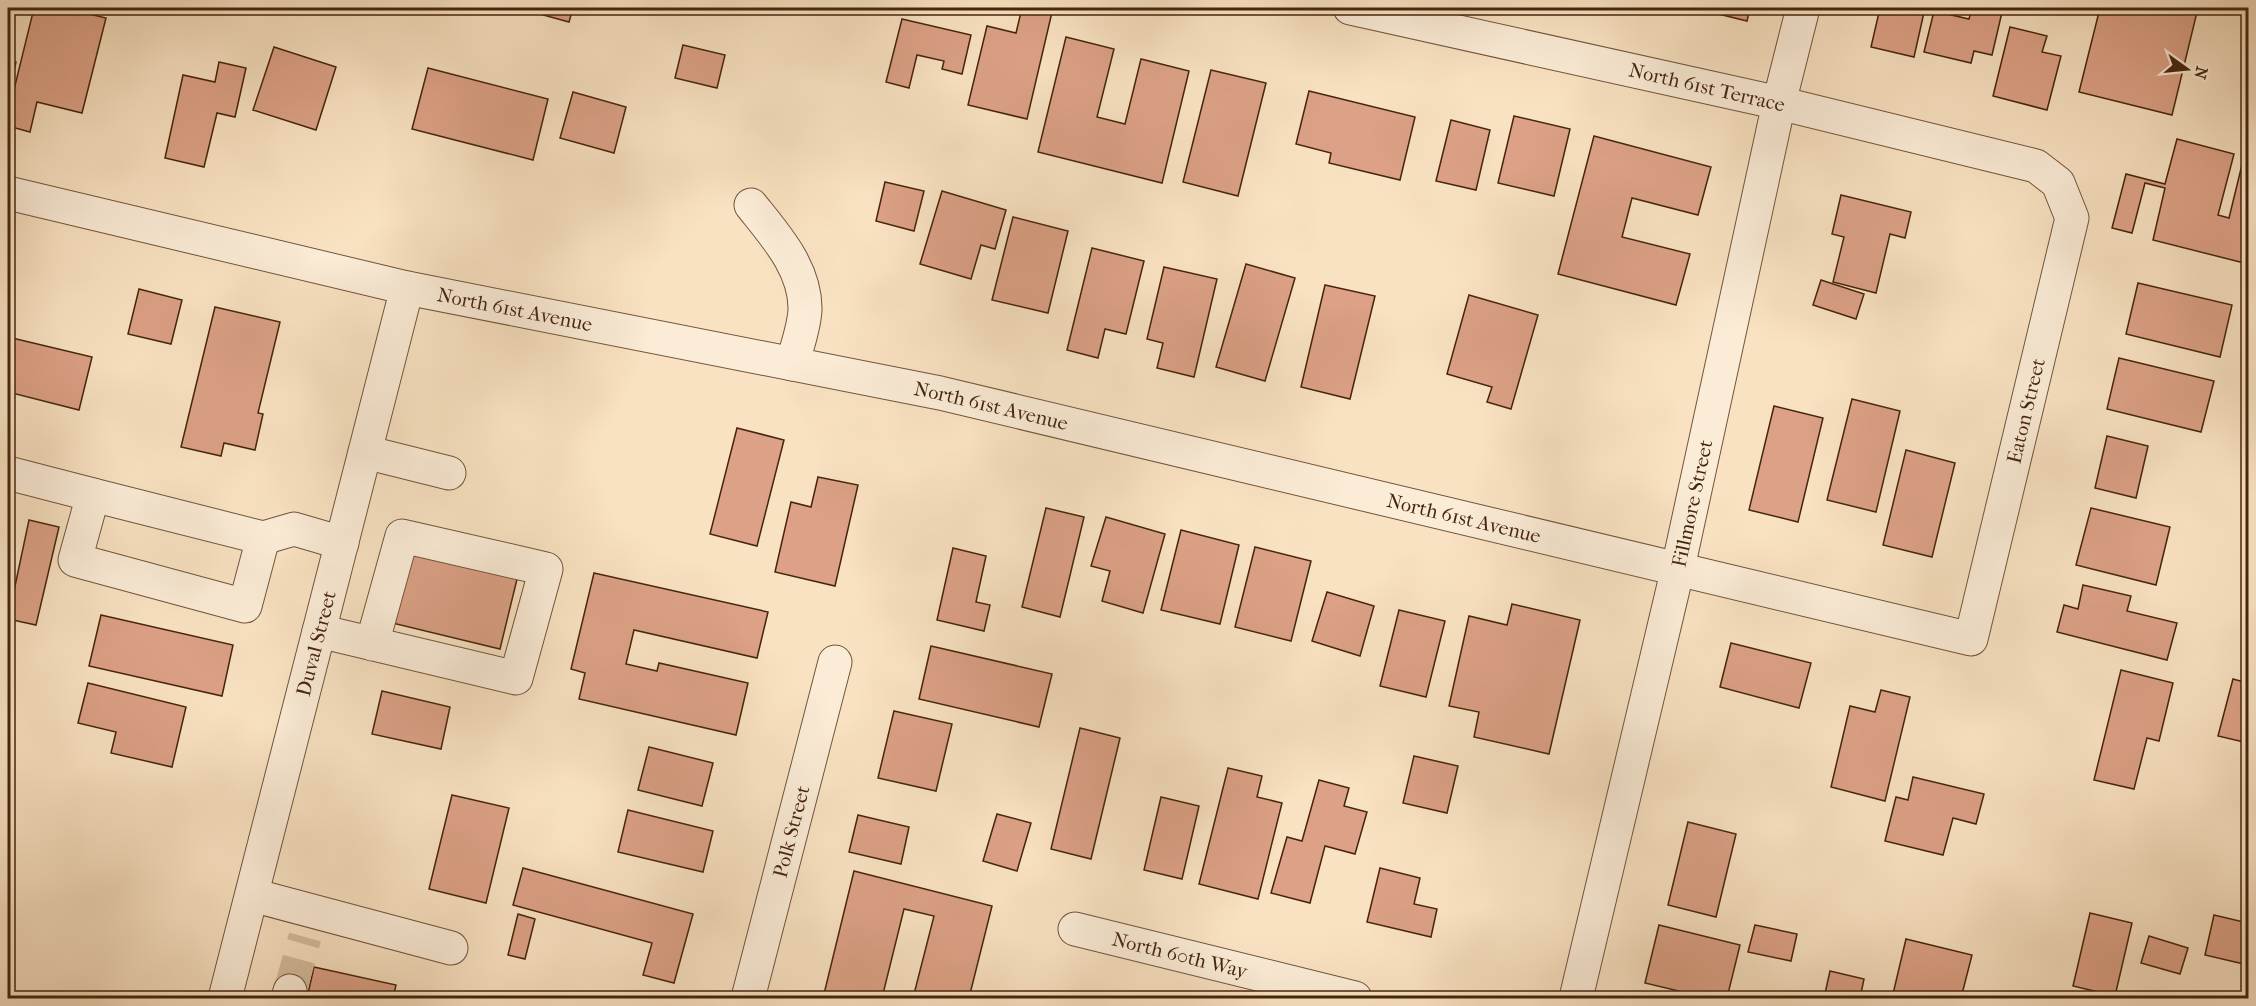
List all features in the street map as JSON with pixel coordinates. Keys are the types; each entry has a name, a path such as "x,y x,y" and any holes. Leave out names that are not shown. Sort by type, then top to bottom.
{"street":[{"name":"North 61st Terrace","path":"1350,8 1779,103 2036,166 2058,183"},
{"name":"Fillmore Street","path":"1576,999 1678,568 1779,103 1803,8"},
{"name":"Eaton Street","path":"1971,639 2072,218 2058,183"},
{"name":"North 61st Avenue","path":"8,193 407,288 940,393 1971,639"},
{"path":"751,205 782,243 803,284 805,310 792,364"},
{"name":"Duval Street","path":"225,999 407,288"},
{"path":"365,452 449,473"},
{"path":"8,473 262,538 294,529 342,543"},
{"path":"93,495 75,561 245,606 262,538"},
{"path":"319,631 372,644 516,678 546,568 402,536 372,644"},
{"name":"Polk Street","path":"748,999 834,662"},
{"path":"252,895 308,924 451,948"},
{"name":"North 60th Way","path":"1075,929 1355,999"}],"building":[{"path":"34,8 86,8 85,13 106,18 82,113 37,102 30,132 8,126 8,114"},
{"path":"537,8 573,8 569,22 536,13"},
{"path":"1022,8 1053,8 1027,119 968,105 987,26 1016,33"},
{"path":"1694,8 1750,8 1747,21"},
{"path":"1880,8 1925,8 1914,57 1871,47"},
{"path":"1972,8 2003,8 1992,55 1974,51 1971,63 1924,52 1934,11 1969,19"},
{"path":"2100,8 2198,8 2172,115 2079,92"},
{"path":"902,19 971,35 962,74 942,69 944,61 917,55 909,88 886,82"},
{"path":"2010,27 2047,36 2042,52 2061,56 2047,110 1993,96"},
{"path":"1066,37 1114,49 1097,117 1125,124 1141,59 1189,71 1162,183 1038,152"},
{"path":"683,45 725,55 717,88 675,78"},
{"path":"274,47 336,67 316,130 253,110"},
{"path":"8,60 16,62 8,96"},
{"path":"219,62 246,68 235,117 217,113 204,167 165,158 183,75 215,82"},
{"path":"428,68 548,99 533,160 412,129"},
{"path":"1211,70 1266,83 1238,196 1183,182"},
{"path":"1309,91 1415,117 1400,180 1329,163 1331,153 1296,144"},
{"path":"573,92 626,107 614,153 560,138"},
{"path":"1514,116 1570,129 1554,196 1498,183"},
{"path":"1451,120 1490,130 1476,190 1436,181"},
{"path":"1594,136 1711,167 1698,215 1632,198 1622,237 1690,254 1676,305 1558,274"},
{"path":"2177,139 2234,154 2218,215 2229,218 2248,140 2248,264 2153,240 2165,188 2145,183 2132,233 2112,228 2126,174 2165,184"},
{"path":"885,182 924,191 914,231 876,221"},
{"path":"942,191 1006,210 995,249 981,245 971,279 920,264"},
{"path":"1841,195 1911,212 1905,238 1890,234 1876,293 1833,282 1844,237 1832,234"},
{"path":"1013,217 1068,231 1048,313 992,300"},
{"path":"1092,248 1144,261 1126,334 1105,329 1098,358 1067,350"},
{"path":"1246,264 1295,278 1265,381 1216,367"},
{"path":"1164,267 1217,279 1194,377 1157,368 1163,343 1147,339"},
{"path":"1821,280 1864,294 1856,319 1813,305"},
{"path":"2138,283 2232,305 2220,357 2126,334"},
{"path":"1325,285 1375,296 1350,399 1301,387"},
{"path":"139,289 182,300 171,344 128,334"},
{"path":"1469,295 1538,315 1511,409 1487,402 1492,387 1447,374"},
{"path":"215,307 280,322 258,413 263,414 255,450 224,443 221,456 181,447"},
{"path":"8,337 92,357 79,410 8,392"},
{"path":"2119,358 2214,381 2201,432 2107,409"},
{"path":"1852,399 1900,411 1876,512 1827,500"},
{"path":"1774,406 1823,418 1798,522 1749,510"},
{"path":"737,428 784,440 757,546 710,534"},
{"path":"2107,436 2148,446 2136,498 2095,488"},
{"path":"1906,450 1955,463 1932,557 1883,545"},
{"path":"818,477 858,485 835,586 775,572 791,502 811,507"},
{"path":"1046,508 1084,517 1060,617 1022,607"},
{"path":"2091,508 2170,527 2156,585 2076,565"},
{"path":"1106,517 1165,534 1143,613 1102,601 1110,571 1091,566"},
{"path":"29,520 59,527 36,625 8,619"},
{"path":"1181,530 1239,545 1220,624 1161,610"},
{"path":"401,547 518,575 500,649 384,621"},
{"path":"1255,547 1311,561 1291,641 1235,627"},
{"path":"953,548 986,556 976,602 990,605 984,631 937,620"},
{"path":"594,573 768,612 757,658 634,630 626,664 657,671 659,663 748,683 736,735 579,699 585,673 571,669"},
{"path":"2083,585 2131,596 2127,611 2177,623 2167,660 2057,632 2064,605 2078,609"},
{"path":"1327,592 1374,606 1360,656 1312,641"},
{"path":"1512,604 1580,620 1549,754 1474,737 1479,712 1449,706 1469,616 1507,625"},
{"path":"1399,610 1445,621 1426,697 1380,686"},
{"path":"101,615 233,645 222,696 89,666"},
{"path":"1731,643 1811,663 1799,708 1720,687"},
{"path":"931,646 1052,674 1039,727 919,699"},
{"path":"2121,670 2173,683 2159,741 2147,738 2134,789 2094,780"},
{"path":"2233,679 2248,683 2248,743 2218,736"},
{"path":"88,683 186,707 172,767 111,753 116,732 78,723"},
{"path":"1881,690 1910,697 1885,801 1831,787 1850,706 1875,712"},
{"path":"382,691 450,707 441,749 372,734"},
{"path":"894,711 952,724 936,791 878,778"},
{"path":"1080,728 1120,738 1091,859 1051,849"},
{"path":"649,747 713,763 702,806 638,790"},
{"path":"1414,756 1458,766 1447,813 1403,803"},
{"path":"1228,768 1262,776 1257,797 1282,803 1258,899 1199,884"},
{"path":"1913,777 1984,794 1976,824 1953,818 1943,855 1885,841 1896,797 1908,800"},
{"path":"1319,780 1349,788 1344,806 1367,812 1355,854 1325,846 1310,903 1271,893 1287,837 1302,841"},
{"path":"452,795 509,808 486,903 429,889"},
{"path":"1161,797 1199,806 1182,879 1144,870"},
{"path":"628,810 713,831 703,872 618,852"},
{"path":"997,814 1031,823 1017,871 983,861"},
{"path":"858,815 909,827 901,864 849,852"},
{"path":"1688,822 1736,834 1716,917 1668,905"},
{"path":"523,868 693,914 674,983 643,975 652,943 513,905"},
{"path":"1380,868 1420,878 1414,904 1437,909 1431,937 1367,922"},
{"path":"854,871 992,906 969,998 913,998 934,916 904,909 882,998 823,998"},
{"path":"2090,913 2132,923 2115,996 2073,986"},
{"path":"518,914 535,919 525,959 508,955"},
{"path":"2214,915 2248,923 2248,965 2205,955"},
{"path":"1659,925 1740,945 1727,998 1708,998 1645,983"},
{"path":"1755,925 1797,934 1791,961 1748,952"},
{"path":"2149,936 2188,948 2180,974 2141,963"},
{"path":"1906,939 1972,955 1961,998 1892,998"},
{"path":"314,967 396,985 393,998 307,998"},
{"path":"1830,971 1864,979 1860,998 1824,998"}],"tunnel":[{"path":"290,991 305,937"}]}
